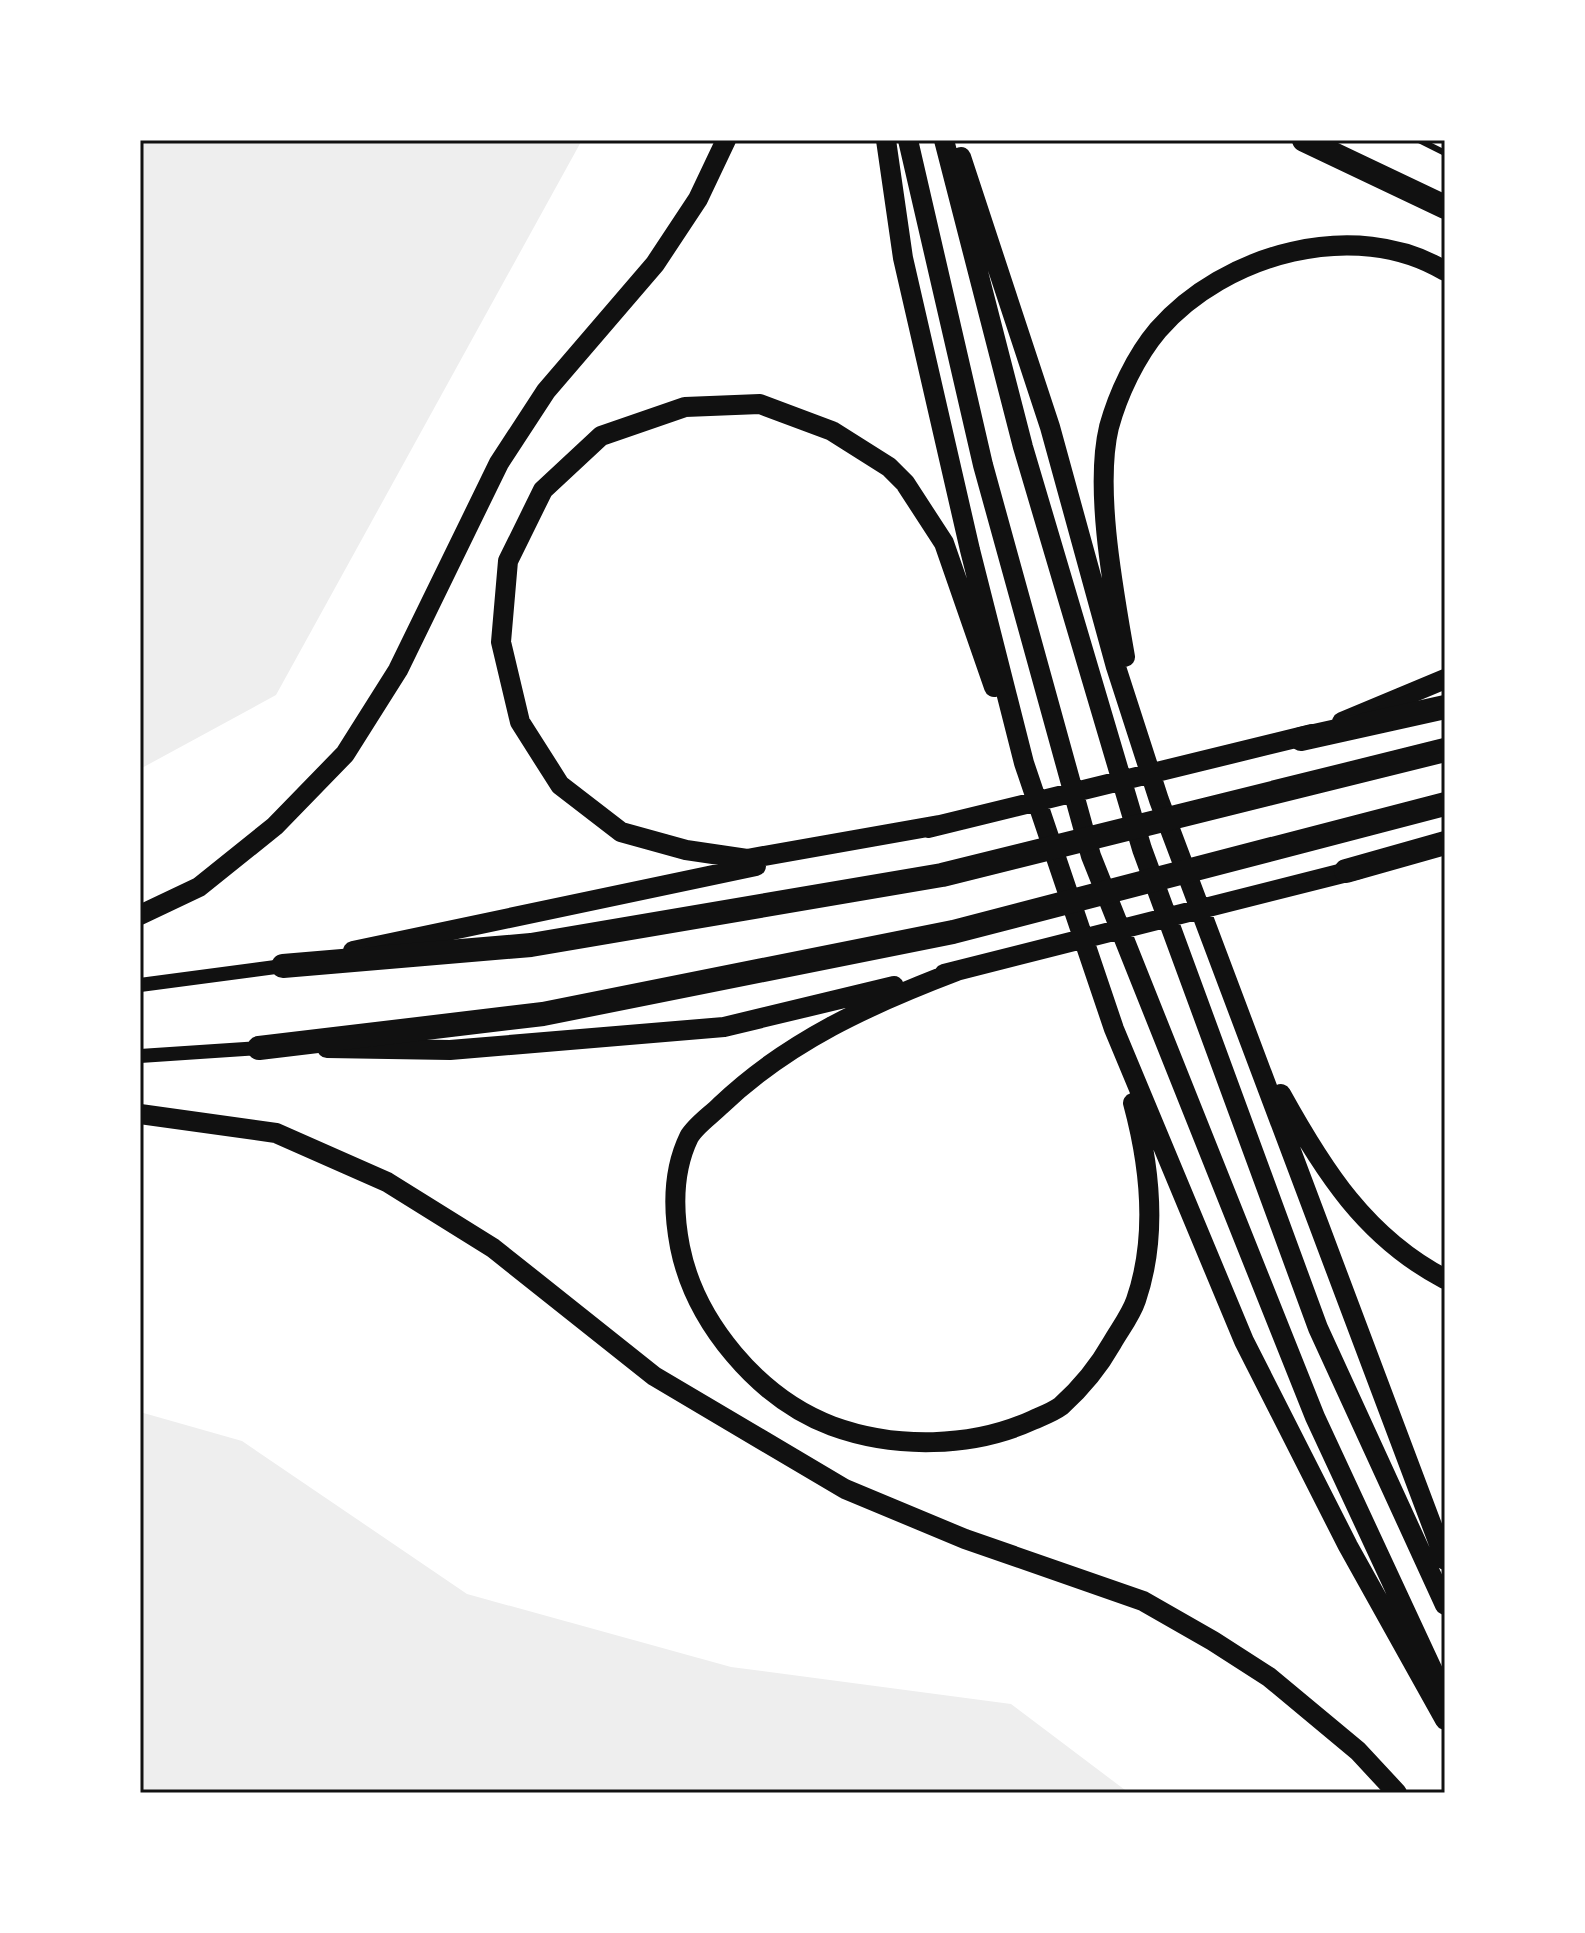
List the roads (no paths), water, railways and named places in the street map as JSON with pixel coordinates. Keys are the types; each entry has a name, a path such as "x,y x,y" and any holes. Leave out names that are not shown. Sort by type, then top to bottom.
{"highway":[{"path":"1304,140 1445,207"},
{"path":"1301,739 1445,707"},
{"path":"283,966 531,945 942,875 1445,750"},
{"path":"259,1048 543,1014 953,932 1445,804"},
{"path":"1346,871 1445,843"}],"main road":[{"path":"140,915 199,887 275,826 345,754 398,670 499,463 546,391 655,264 698,199 726,140"},
{"path":"886,140 903,258 970,550 1024,763"},
{"path":"908,140 983,465 1091,856 1315,1417 1445,1697"},
{"path":"944,140 1023,447 1142,849 1318,1328 1445,1605"},
{"path":"956,140 1050,427 1138,735 1445,1560"},
{"path":"1138,735 1115,600 1104,484 1109,428 1145,347 1192,298 1260,260 1300,250 1343,246 1390,250 1431,263 1445,271"},
{"path":"939,825 747,859 686,850 621,832 560,785 520,722 501,642 508,561 543,490 601,436 685,407 760,404 832,431 889,467 905,483 944,543 986,667 1024,763 1114,1029 1244,1341 1348,1546 1445,1720"},
{"path":"283,966 939,825 1301,739 1445,679"},
{"path":"259,1048 450,1050 724,1027 1346,871 1445,854"},
{"path":"957,971 894,995 814,1034 754,1074 690,1135 674,1190 677,1229 687,1279 712,1330 778,1396 831,1426 893,1440 949,1443 1013,1429 1059,1408 1100,1364 1136,1301 1150,1241 1145,1148 1114,1029"},
{"path":"1246,1030 1318,1160 1352,1208 1380,1236 1445,1279"},
{"path":"140,1114 276,1133 387,1182 493,1248 654,1376 845,1489 965,1539 1143,1601 1213,1641 1269,1677 1358,1751 1397,1793"}],"street":[{"path":"140,985 283,966"},
{"path":"140,1056 259,1048"}],"lane":[{"path":"1419,140 1445,153"}]}
